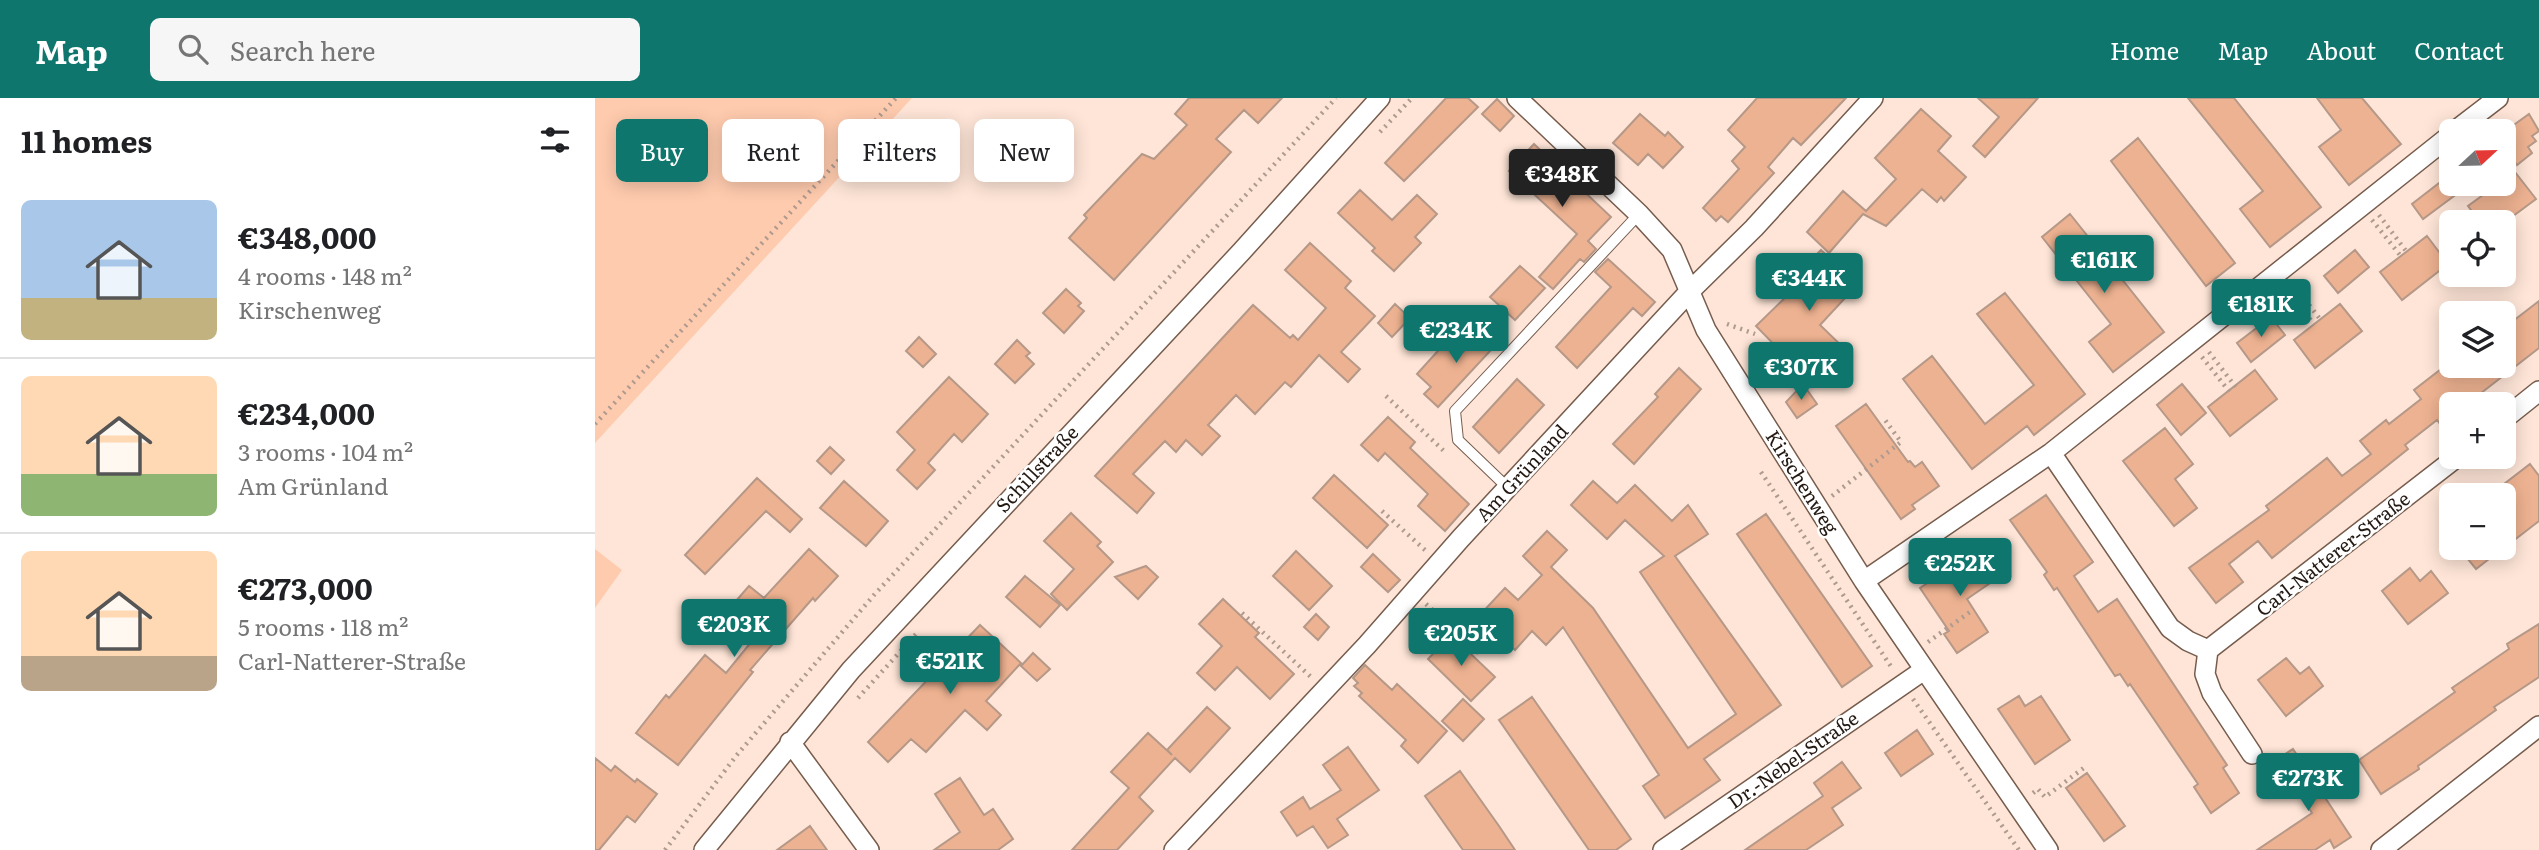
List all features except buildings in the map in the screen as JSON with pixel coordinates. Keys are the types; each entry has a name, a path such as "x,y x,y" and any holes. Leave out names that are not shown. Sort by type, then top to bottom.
{"street":[{"name":"Schillstraße","path":"704,850 790,742 877,642 1380,98"},
{"name":"Kirschenweg","path":"1517,98 1639,214 1672,250 1706,330 1864,581 2048,850"},
{"name":"Am Grünland","path":"1174,850 1325,690 1689,292 1754,228 1873,98"},
{"path":"2472,119 2498,98"},
{"path":"1864,581 2051,453 2439,145"},
{"path":"2516,409 2539,391"},
{"path":"2051,453 2170,628 2188,641 2208,650 2204,674 2212,693 2252,754"},
{"name":"Carl-Natterer-Straße","path":"2208,650 2441,469"},
{"name":"Dr.-Nebel-Straße","path":"1663,850 1924,670"},
{"path":"2381,850 2539,726"},
{"path":"790,742 869,850"}],"lane":[{"path":"1508,488 1458,440 1455,411 1639,214"}],"path":[{"path":"595,424 896,98"},
{"path":"665,850 736,756 874,595 1336,98"},
{"path":"2365,203 2406,251"},
{"path":"2365,203 2400,255"},
{"path":"2277,271 2320,318"},
{"path":"2277,271 2313,323"},
{"path":"2193,339 2238,390"},
{"path":"2193,339 2232,395"},
{"path":"1386,396 1454,461"},
{"path":"1817,507 1901,442 1885,420"},
{"path":"1761,472 1902,684 2019,850"},
{"path":"1382,510 1439,563"},
{"path":"1413,592 1482,656"},
{"path":"1912,653 1971,612"},
{"path":"1243,613 1325,690"},
{"path":"2018,805 2038,789 2045,796 2085,767"}],"shaded area":[{"path":"595,98 912,98 893,119 838,119 838,179 595,443"},
{"path":"595,549 622,570 595,608"}]}
